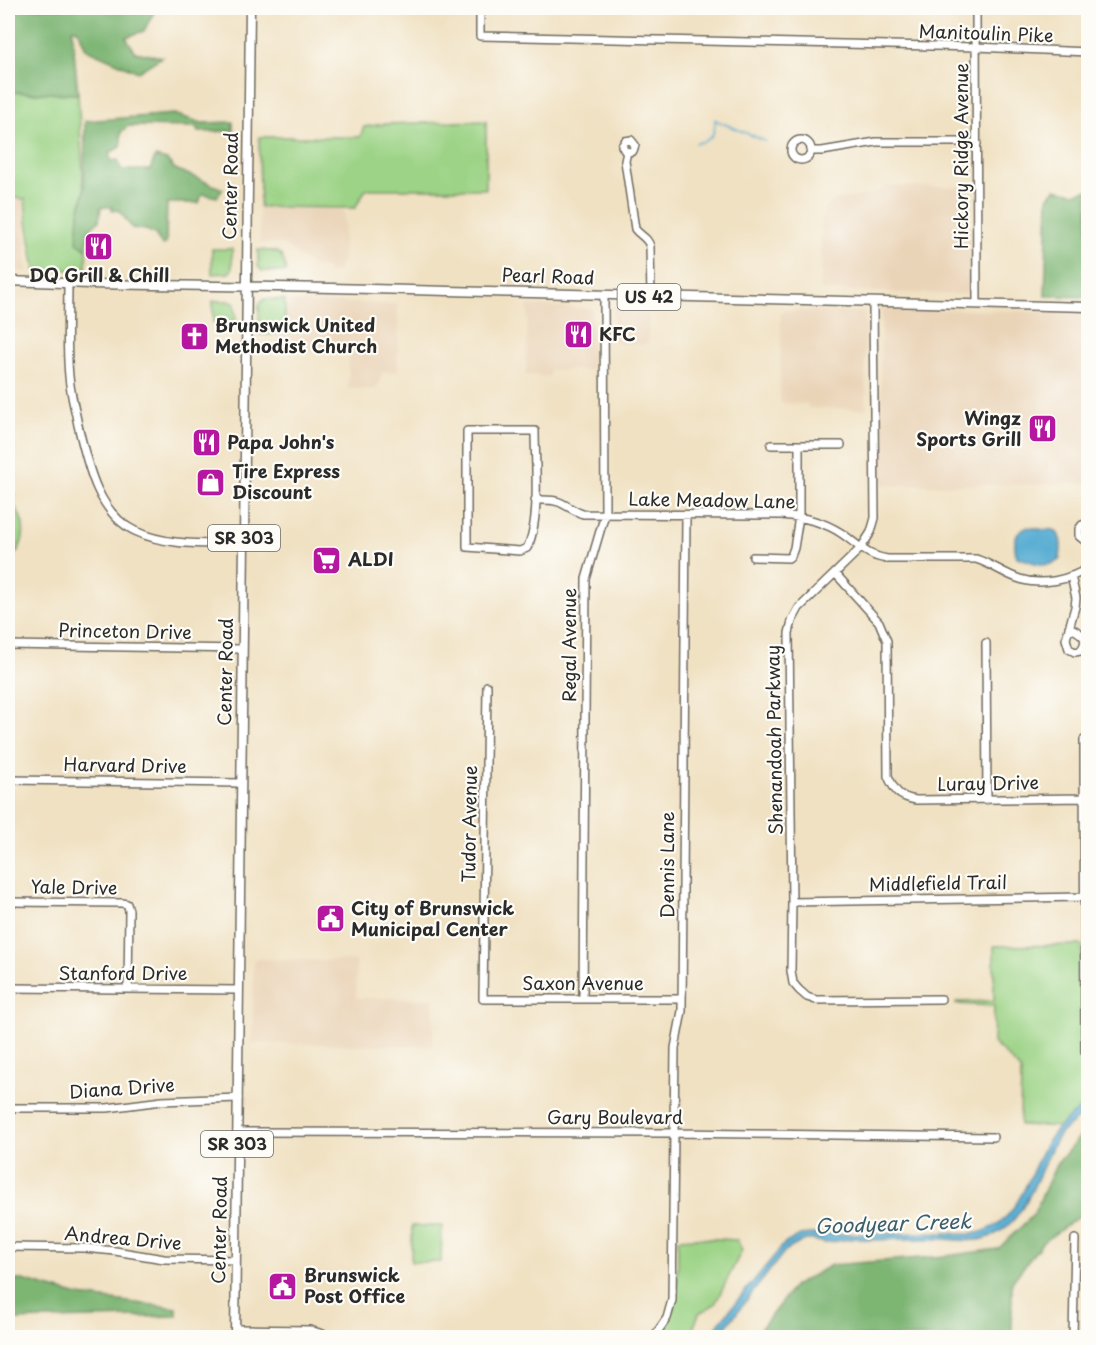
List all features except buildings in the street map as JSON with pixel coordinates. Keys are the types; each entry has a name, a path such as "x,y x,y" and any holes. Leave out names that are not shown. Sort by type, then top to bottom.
{"main road":[{"name":"Center Road","path":"235,1333 250,8"},
{"name":"Pearl Road","path":"8,281 1089,307"}],"street":[{"name":"Manitoulin Pike","path":"480,8 480,36 977,47 1089,52"},
{"name":"Hickory Ridge Avenue","path":"976,8 977,304"},
{"path":"811,151 876,142 977,144"},
{"path":"627,152 625,161 635,229 638,234 648,240 650,247 651,297"},
{"path":"68,284 68,365 71,391 90,468 109,508 129,528 153,537 189,543 243,544"},
{"name":"Regal Avenue","path":"583,999 586,579 605,514 604,295"},
{"name":"Shenandoah Parkway","path":"873,302 875,518 871,532 861,548 799,608 789,633 791,971 793,982 799,990 807,997 816,1000 941,999"},
{"path":"467,431 535,431 535,500 535,519 527,548 520,551 467,547 467,431"},
{"path":"771,445 841,446"},
{"path":"753,557 788,558 791,556 799,517 799,445"},
{"name":"Lake Meadow Lane","path":"535,500 558,502 583,514 799,517 834,528 861,548 887,559 976,560 988,563 1018,579 1028,581 1048,582 1089,568"},
{"name":"Dennis Lane","path":"653,1338 667,1318 671,1306 675,1048 682,1011 686,515"},
{"path":"1089,523 1082,525 1079,529 1079,536 1089,541"},
{"name":"Luray Drive","path":"835,573 879,622 887,641 888,776 904,798 916,800 1084,798"},
{"path":"1070,627 1076,598 1071,576"},
{"path":"986,643 987,800"},
{"name":"Princeton Drive","path":"8,645 242,649"},
{"name":"Tudor Avenue","path":"483,999 488,686"},
{"path":"1084,740 1085,1052 1089,1058"},
{"name":"Harvard Drive","path":"8,780 241,783"},
{"name":"Middlefield Trail","path":"792,902 1084,897"},
{"name":"Yale Drive","path":"8,902 127,904 129,910 128,989"},
{"name":"Stanford Drive","path":"8,988 239,990"},
{"name":"Saxon Avenue","path":"483,999 682,999"},
{"name":"Diana Drive","path":"8,1108 107,1108 162,1101 238,1098"},
{"name":"Gary Boulevard","path":"237,1132 674,1133 993,1137"},
{"path":"1073,1338 1075,1239"},
{"name":"Andrea Drive","path":"8,1247 84,1248 164,1259 236,1260"},
{"path":"235,1333 310,1330 335,1338"}],"shaded area":[{"path":"887,186 967,187 970,227 970,290 964,293 942,294 821,290 823,210 834,200 870,195"},
{"path":"8,199 23,200 27,271 8,271"},
{"path":"259,209 342,210 344,213 343,258 337,273 327,273 327,269 312,266 283,244 260,243"},
{"path":"288,301 398,304 398,371 383,372 376,389 348,389 349,352 295,350 278,346 277,335 286,326"},
{"path":"528,305 592,309 592,370 550,370 550,376 526,375"},
{"path":"613,305 649,305 648,342 644,344 614,343"},
{"path":"881,308 1088,313 1088,484 881,485"},
{"path":"785,310 865,312 866,409 808,408 807,403 784,404 780,401 781,314"},
{"path":"254,959 356,961 356,998 434,999 433,1046 252,1043"}],"green space":[{"path":"8,8 156,8 144,31 126,37 135,52 162,57 138,72 86,49 78,30 72,29 78,94 8,92"},
{"path":"8,92 78,94 84,193 79,213 84,247 87,249 86,270 35,270 25,199 8,197"},
{"path":"174,114 202,123 233,122 233,131 198,132 196,127 128,126 121,132 121,147 109,153 111,161 118,160 121,170 150,170 155,157 167,160 175,169 223,189 217,197 202,194 199,203 167,203 166,244 162,245 155,234 132,228 119,210 112,211 112,207 101,207 99,221 92,226 89,233 87,249 77,242 79,213 84,193 85,121"},
{"path":"486,121 486,189 366,189 355,208 260,207 259,137 360,137 364,127 383,124"},
{"path":"1055,189 1075,193 1088,190 1088,297 1045,296 1048,198"},
{"path":"212,249 232,249 232,269 229,273 212,274"},
{"path":"258,250 279,253 286,272 262,271 258,266"},
{"path":"264,299 285,300 285,321 276,334 259,334 259,304"},
{"path":"213,301 234,303 236,321 213,322"},
{"path":"8,494 14,494 14,503 11,503 21,518 23,533 19,548 8,561 8,545 12,528 8,516"},
{"path":"1082,945 1083,1055 1088,1068 1088,1107 1065,1127 1020,1125 1021,1071 993,1043 994,1006 956,1004 956,1002 994,1001 994,946"},
{"path":"1088,1131 1088,1210 1042,1243 1012,1282 1012,1337 754,1337 794,1286 831,1265 946,1256 998,1249 1033,1215 1056,1165 1081,1135"},
{"path":"412,1226 442,1226 441,1262 411,1262"},
{"path":"678,1239 737,1240 742,1250 715,1304 699,1313 692,1332 687,1337 658,1338 671,1318 674,1305"},
{"path":"8,1280 23,1280 79,1296 177,1308 177,1316 8,1320"}],"water":[{"path":"1026,527 1051,529 1058,533 1061,544 1060,559 1055,563 1045,565 1017,557 1016,540 1019,533"},
{"path":"1088,1103 1088,1112 1067,1127 1057,1138 1020,1211 998,1233 969,1241 856,1238 825,1243 805,1240 784,1252 718,1337 710,1337 784,1244 800,1235 969,1234 987,1230 999,1223 1018,1202 1052,1135 1068,1118"}],"waterway":[{"path":"696,143 706,141 712,136 715,119"},
{"path":"715,120 765,141"}],"place":[{"name":"DQ Grill & Chill","path":"99,247"},
{"name":"KFC","path":"578,335"},
{"name":"Brunswick United Methodist Church","path":"194,336"},
{"name":"Wingz Sports Grill","path":"1042,429"},
{"name":"Papa John's","path":"206,443"},
{"name":"Tire Express Discount","path":"211,482"},
{"name":"ALDI","path":"327,560"},
{"name":"City of Brunswick Municipal Center","path":"330,919"},
{"name":"Brunswick Post Office","path":"283,1286"}],"water label":[{"name":"Goodyear Creek","path":"893,1224"}]}
